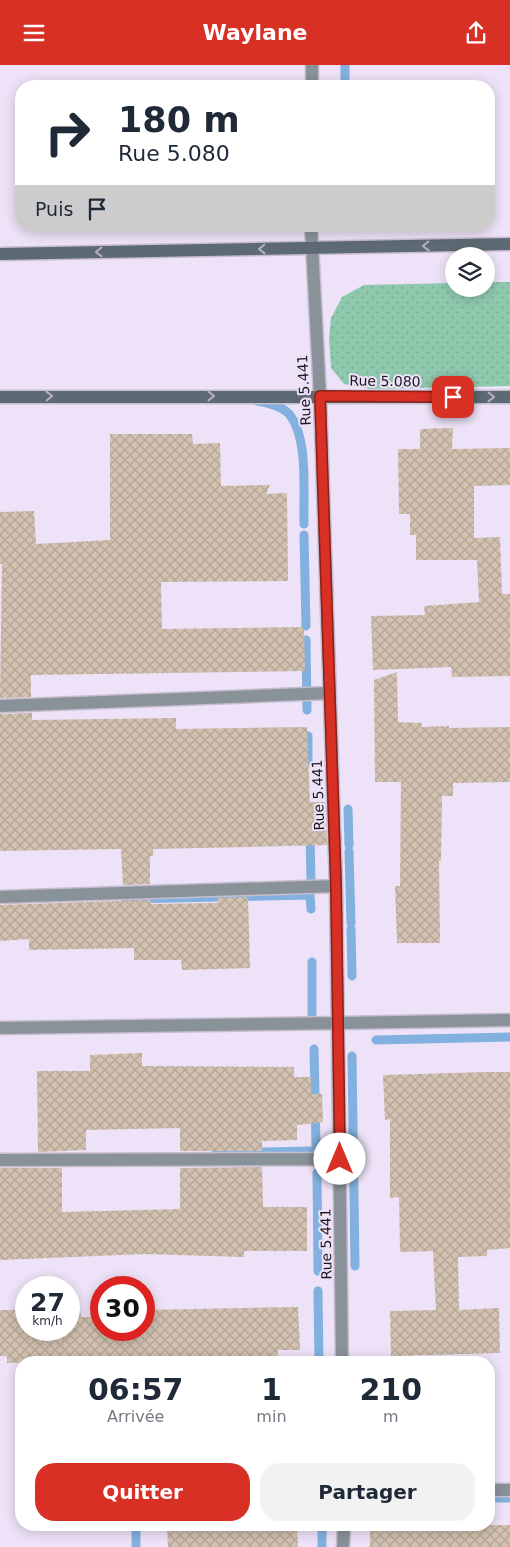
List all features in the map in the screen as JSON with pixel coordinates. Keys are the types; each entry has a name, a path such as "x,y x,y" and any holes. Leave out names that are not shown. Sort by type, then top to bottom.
{"main road":[{"path":"0,254 510,244"},
{"name":"Rue 5.080","path":"0,397 510,397"}],"street":[{"path":"312,65 312,80"},
{"name":"Rue 5.441","path":"311,232 320,396 340,1023 342,1356"},
{"path":"0,706 330,693"},
{"path":"0,897 336,886"},
{"path":"0,1028 510,1019"},
{"path":"0,1160 340,1159"},
{"path":"495,1490 510,1490"},
{"path":"343,1547 344,1531"}],"green space":[{"path":"495,282 510,282 510,386 370,389 344,384 331,368 329,339 331,318 342,297 364,285 445,283 445,297 495,297"}],"building":[{"path":"453,428 452,449 510,448 510,485 474,486 474,538 500,537 502,594 510,594 510,676 452,677 451,667 373,670 371,616 425,615 424,606 479,602 477,560 416,560 416,535 410,535 410,514 399,514 398,449 420,449 420,429"},
{"path":"110,434 192,434 193,444 220,443 221,486 270,485 266,494 287,493 288,581 161,582 162,629 304,627 305,671 31,675 31,697 0,698 2,564 0,564 0,512 34,511 36,544 110,540"},
{"path":"397,672 398,722 422,723 421,727 510,727 510,782 453,783 453,796 442,796 441,861 439,861 440,943 397,943 395,886 400,886 401,782 375,782 374,680"},
{"path":"32,713 32,720 176,718 176,729 307,727 310,802 325,802 327,845 153,849 153,856 150,856 150,884 123,885 121,849 0,851 0,714"},
{"path":"248,897 250,968 182,970 181,960 134,960 134,948 29,950 29,939 0,941 0,905 150,900 151,904 218,903 218,898"},
{"path":"142,1053 142,1066 294,1067 294,1077 311,1077 311,1094 322,1094 323,1122 297,1125 297,1140 262,1141 262,1151 180,1151 180,1128 86,1130 86,1150 38,1152 37,1071 90,1071 90,1055"},
{"path":"510,1072 510,1248 487,1250 487,1256 458,1257 459,1310 499,1308 500,1353 391,1356 390,1311 436,1310 433,1251 400,1252 399,1197 390,1198 390,1119 385,1120 383,1075"},
{"path":"262,1167 263,1207 307,1207 307,1251 244,1251 244,1257 144,1254 0,1260 0,1168 62,1168 62,1212 180,1209 180,1168"},
{"path":"298,1307 300,1350 278,1350 278,1356 15,1356 15,1363 7,1363 7,1356 0,1356 0,1310 15,1310 15,1341 80,1341 80,1309 81,1317 90,1317 90,1341 155,1341 155,1310"},
{"path":"495,1525 510,1525 510,1547 370,1547 370,1531 495,1531"},
{"path":"167,1531 297,1531 298,1547 168,1547"}],"waterway":[{"path":"345,65 345,80"},
{"path":"257,401 283,409 289,414 300,437 304,467 304,524"},
{"path":"304,535 306,626"},
{"path":"306,640 307,710"},
{"path":"308,736 308,761"},
{"path":"348,809 349,845"},
{"path":"310,836 311,880"},
{"path":"349,851 351,923"},
{"path":"126,899 310,895 311,909"},
{"path":"351,929 352,976"},
{"path":"312,962 312,1015"},
{"path":"376,1040 510,1037"},
{"path":"314,1049 316,1146"},
{"path":"352,1056 355,1266"},
{"path":"216,1153 309,1151"},
{"path":"317,1173 318,1271"},
{"path":"318,1291 319,1356"},
{"path":"495,1498 510,1498"},
{"path":"136,1531 136,1547"},
{"path":"322,1531 322,1547"}],"route":[{"path":"340,1159 340,1023 320,396 453,397"}]}
